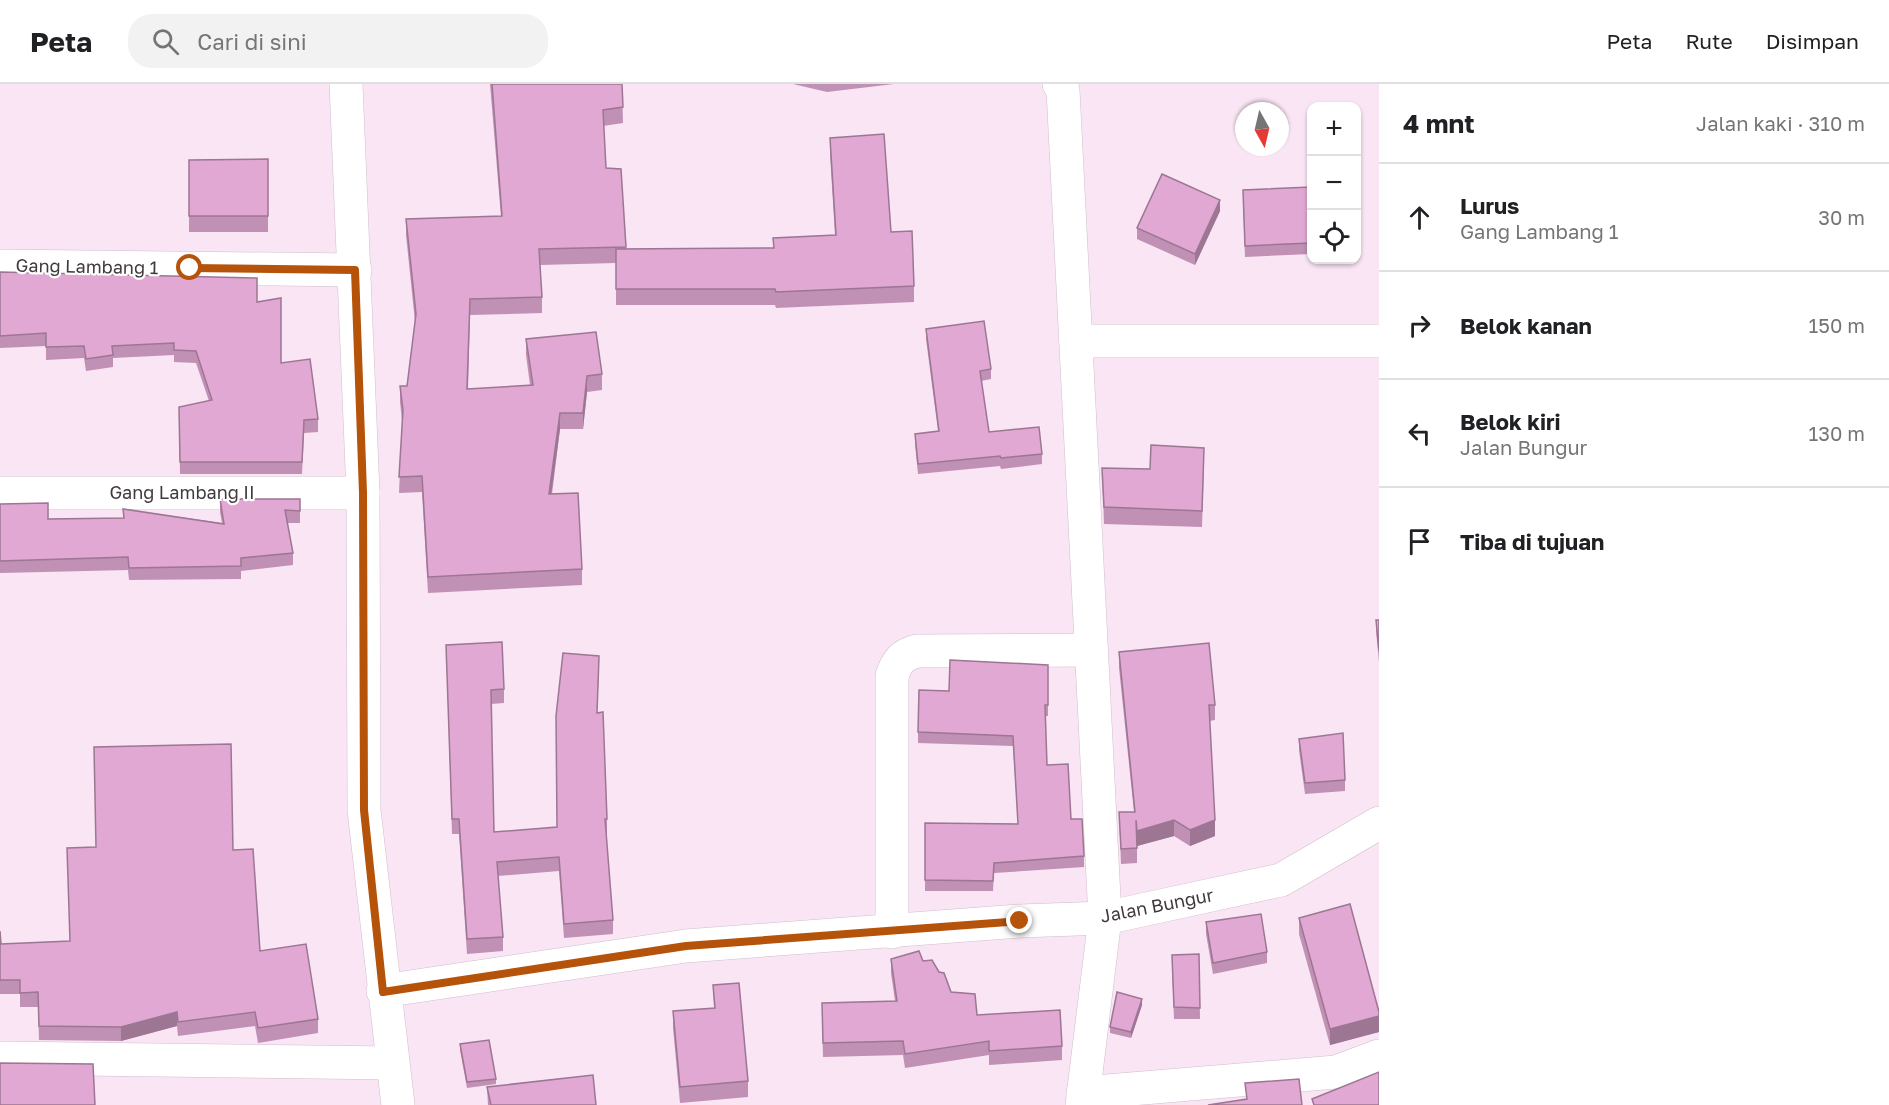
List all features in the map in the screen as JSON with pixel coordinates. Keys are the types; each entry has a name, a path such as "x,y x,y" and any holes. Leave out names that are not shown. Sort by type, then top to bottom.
{"street":[{"path":"346,84 363,493 364,810 383,992 398,1105"},
{"path":"1059,84 1063,90 1105,918 1082,1099 1336,1071 1379,1056"},
{"name":"Gang Lambang 1","path":"0,266 355,270"},
{"path":"1076,341 1379,341"},
{"name":"Gang Lambang II","path":"0,493 363,493"},
{"path":"892,932 892,676 896,663 905,654 917,651 1091,650"},
{"name":"Jalan Bungur","path":"383,992 686,946 1020,921 1105,918 1281,880 1379,824"},
{"path":"0,1058 392,1063"}],"building":[{"path":"492,84 622,84 623,107 603,110 606,168 621,169 626,247 539,249 542,297 470,299 467,389 533,385 526,339 596,332 602,374 587,376 583,413 560,413 549,494 578,493 582,569 428,577 422,476 399,477 403,410 400,386 407,386 416,314 406,219 502,216"},
{"path":"884,134 891,232 912,231 914,286 776,292 775,289 616,289 616,249 774,248 773,238 836,235 830,138"},
{"path":"268,159 268,216 189,216 189,160"},
{"path":"1162,174 1220,200 1195,254 1137,228"},
{"path":"1307,187 1307,243 1245,246 1243,190"},
{"path":"0,272 257,278 257,302 281,298 281,363 310,359 318,419 304,420 302,462 180,462 179,407 212,400 196,351 174,350 174,343 112,346 113,355 86,359 84,346 46,347 46,333 0,336"},
{"path":"984,321 991,369 980,371 989,432 1039,427 1042,454 918,464 915,434 939,431 926,329"},
{"path":"1151,445 1204,448 1202,511 1104,507 1102,468 1150,469"},
{"path":"220,499 300,499 300,511 285,510 293,553 241,558 241,566 129,568 128,557 0,561 0,504 48,503 48,519 124,518 123,509 224,524"},
{"path":"1376,620 1379,620 1379,651"},
{"path":"502,642 504,689 491,690 494,832 557,827 556,716 563,653 599,656 597,713 603,712 607,819 605,819 613,920 564,924 559,857 497,862 503,937 467,939 459,819 452,819 446,645"},
{"path":"1209,643 1215,705 1209,705 1215,820 1190,830 1174,820 1137,831 1136,820 1137,848 1121,849 1119,812 1135,812 1119,652"},
{"path":"950,660 1048,665 1048,705 1045,705 1047,765 1068,764 1071,819 1082,819 1084,856 994,863 993,881 925,880 925,823 1018,824 1013,736 918,732 919,690 949,691"},
{"path":"1343,733 1345,780 1305,783 1299,739"},
{"path":"231,744 233,850 253,849 260,951 306,944 318,1019 258,1028 255,1012 178,1022 177,1012 121,1027 39,1026 38,992 20,993 20,980 0,980 0,931 1,944 70,941 67,848 96,847 94,747"},
{"path":"1350,904 1379,1016 1330,1029 1299,918"},
{"path":"1261,914 1267,952 1213,963 1206,922"},
{"path":"919,951 923,961 932,960 939,972 944,973 951,992 975,994 977,1015 1060,1010 1062,1046 989,1051 989,1041 905,1054 903,1041 823,1043 822,1003 897,1001 891,959"},
{"path":"1199,954 1200,1008 1174,1007 1172,955"},
{"path":"739,983 748,1081 680,1087 673,1011 715,1008 713,985"},
{"path":"1117,992 1142,999 1131,1032 1110,1027"},
{"path":"489,1040 496,1079 467,1082 460,1044"},
{"path":"0,1063 93,1064 95,1105 0,1105"},
{"path":"1379,1072 1379,1105 1314,1105 1312,1099"},
{"path":"593,1075 596,1105 491,1105 487,1087"},
{"path":"1299,1079 1302,1105 1208,1105 1247,1099 1245,1083"}],"route":[{"path":"190,268 355,270 363,493 364,810 383,992 686,946 1020,921"}]}
